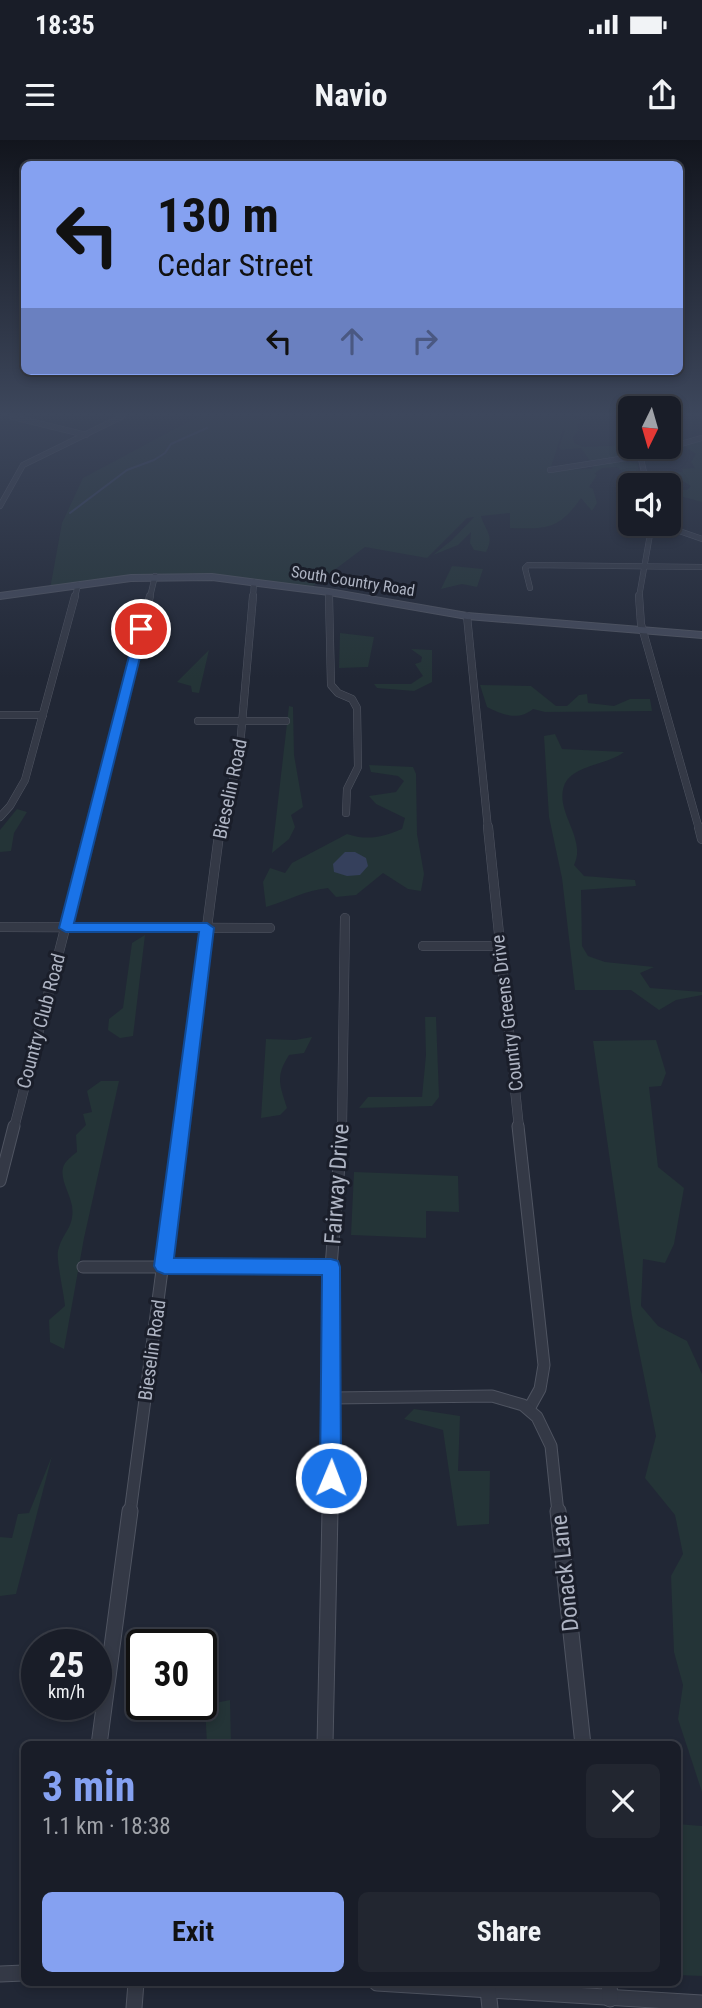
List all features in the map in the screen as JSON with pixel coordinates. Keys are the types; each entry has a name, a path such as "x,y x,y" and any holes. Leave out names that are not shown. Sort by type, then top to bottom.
{"main road":[{"name":"South Country Road","path":"0,596 155,576 212,577 329,592 467,616 702,635"}],"street":[{"path":"681,532 702,539"},
{"path":"651,536 639,597 643,631 702,839"},
{"path":"530,588 525,568 528,565 702,567"},
{"name":"Country Club Road","path":"0,1181 155,576"},
{"name":"Bieselin Road","path":"100,1741 222,816 239,758 254,582"},
{"path":"0,817 10,806 25,780 78,585"},
{"path":"329,592 331,685 338,694 352,699 357,708 358,767 346,789 346,813"},
{"name":"Country Greens Drive","path":"467,616 544,1365 540,1389 530,1407"},
{"path":"0,715 43,715"},
{"path":"198,721 286,721"},
{"path":"691,800 702,801"},
{"name":"Fairway Drive","path":"324,1741 332,1398 331,1267 342,1130 345,918"},
{"path":"0,927 270,928"},
{"path":"423,946 499,946"},
{"path":"83,1266 331,1267"},
{"path":"332,1398 492,1396 512,1399 530,1407"},
{"name":"Donack Lane","path":"530,1407 545,1428 551,1446 583,1741"},
{"path":"0,1974 21,1973"},
{"path":"134,2008 136,1986"},
{"path":"425,1986 488,1990 610,1991 702,2003"},
{"path":"488,1990 489,2008"}],"shaded area":[{"path":"71,503 577,503 558,522 542,527 510,528 510,513 481,516 490,541 486,552 474,550 470,543 471,532 458,545 433,555 474,517 467,518 427,558 365,547 309,589 212,577 155,576 50,589 62,523"},
{"path":"585,503 597,503 592,511"},
{"path":"452,566 483,569 477,587 462,584 441,589"},
{"path":"340,633 374,637 368,667 339,668"},
{"path":"411,649 432,650 432,682 414,691 377,688 374,684 411,684 423,676 415,664 421,662 422,657"},
{"path":"209,650 199,693 192,692 191,686 177,682"},
{"path":"480,685 531,686 556,706 567,706 579,695 587,694 588,703 614,706 630,699 650,699 652,711 545,712 533,709 522,715 510,716 487,707"},
{"path":"289,706 293,707 294,755 303,807 291,815 295,827 289,839 272,853"},
{"path":"555,734 562,749 624,752 582,769 568,779 564,786 564,806 577,845 574,865 584,876 635,880 636,886 581,890 582,946 588,956 605,962 654,967 640,973 650,988 702,992 702,995 676,1000 659,1010 631,990 575,990 562,878 549,817 544,736"},
{"path":"369,765 413,767 416,774 417,834 424,874 421,891 408,889 383,873 356,895 336,897 328,888 320,889 266,907 263,882 270,868 285,873 292,863 347,834 375,837 402,829 405,818 376,804 369,796 396,792 404,781 398,776 371,772"},
{"path":"17,809 27,812 14,833 11,851 0,852 0,830"},
{"path":"145,935 133,1036 120,1038 108,1030 109,1019 123,1008 132,943"},
{"path":"425,1017 436,1017 439,1097 432,1106 359,1108 368,1097 422,1097 426,1055"},
{"path":"312,1037 304,1053 289,1055 282,1069 281,1087 287,1108 280,1115 261,1118 266,1039 295,1040"},
{"path":"656,1040 666,1073 661,1086 649,1087 658,1167 684,1188 674,1244 665,1263 643,1259 641,1306 658,1326 687,1341 702,1374 702,1792 678,1719 683,1685 674,1652 671,1576 683,1554 675,1515 645,1478 656,1436 632,1316 593,1041"},
{"path":"101,1081 119,1081 84,1238 64,1349 50,1342 49,1320 65,1306 58,1251 72,1220 72,1213 63,1168 77,1152 76,1135 86,1125 83,1114 92,1112 87,1091"},
{"path":"354,1172 458,1176 459,1212 426,1211 426,1238 351,1235"},
{"path":"414,1409 460,1416 458,1471 490,1471 489,1524 457,1526 443,1430 404,1419"},
{"path":"52,1456 16,1594 0,1596 0,1537 12,1538 18,1514 29,1513"},
{"path":"230,1700 231,1741 207,1741 206,1720 217,1720 217,1703"},
{"path":"681,1824 702,1826 702,1976 681,1975"}],"water":[{"path":"345,852 355,852 366,858 368,866 360,875 347,876 334,872 333,864"}],"waterway":[{"path":"70,513 83,503"}],"route":[{"path":"141,629 66,928 207,928 164,1266 331,1267 331,1478"}]}
